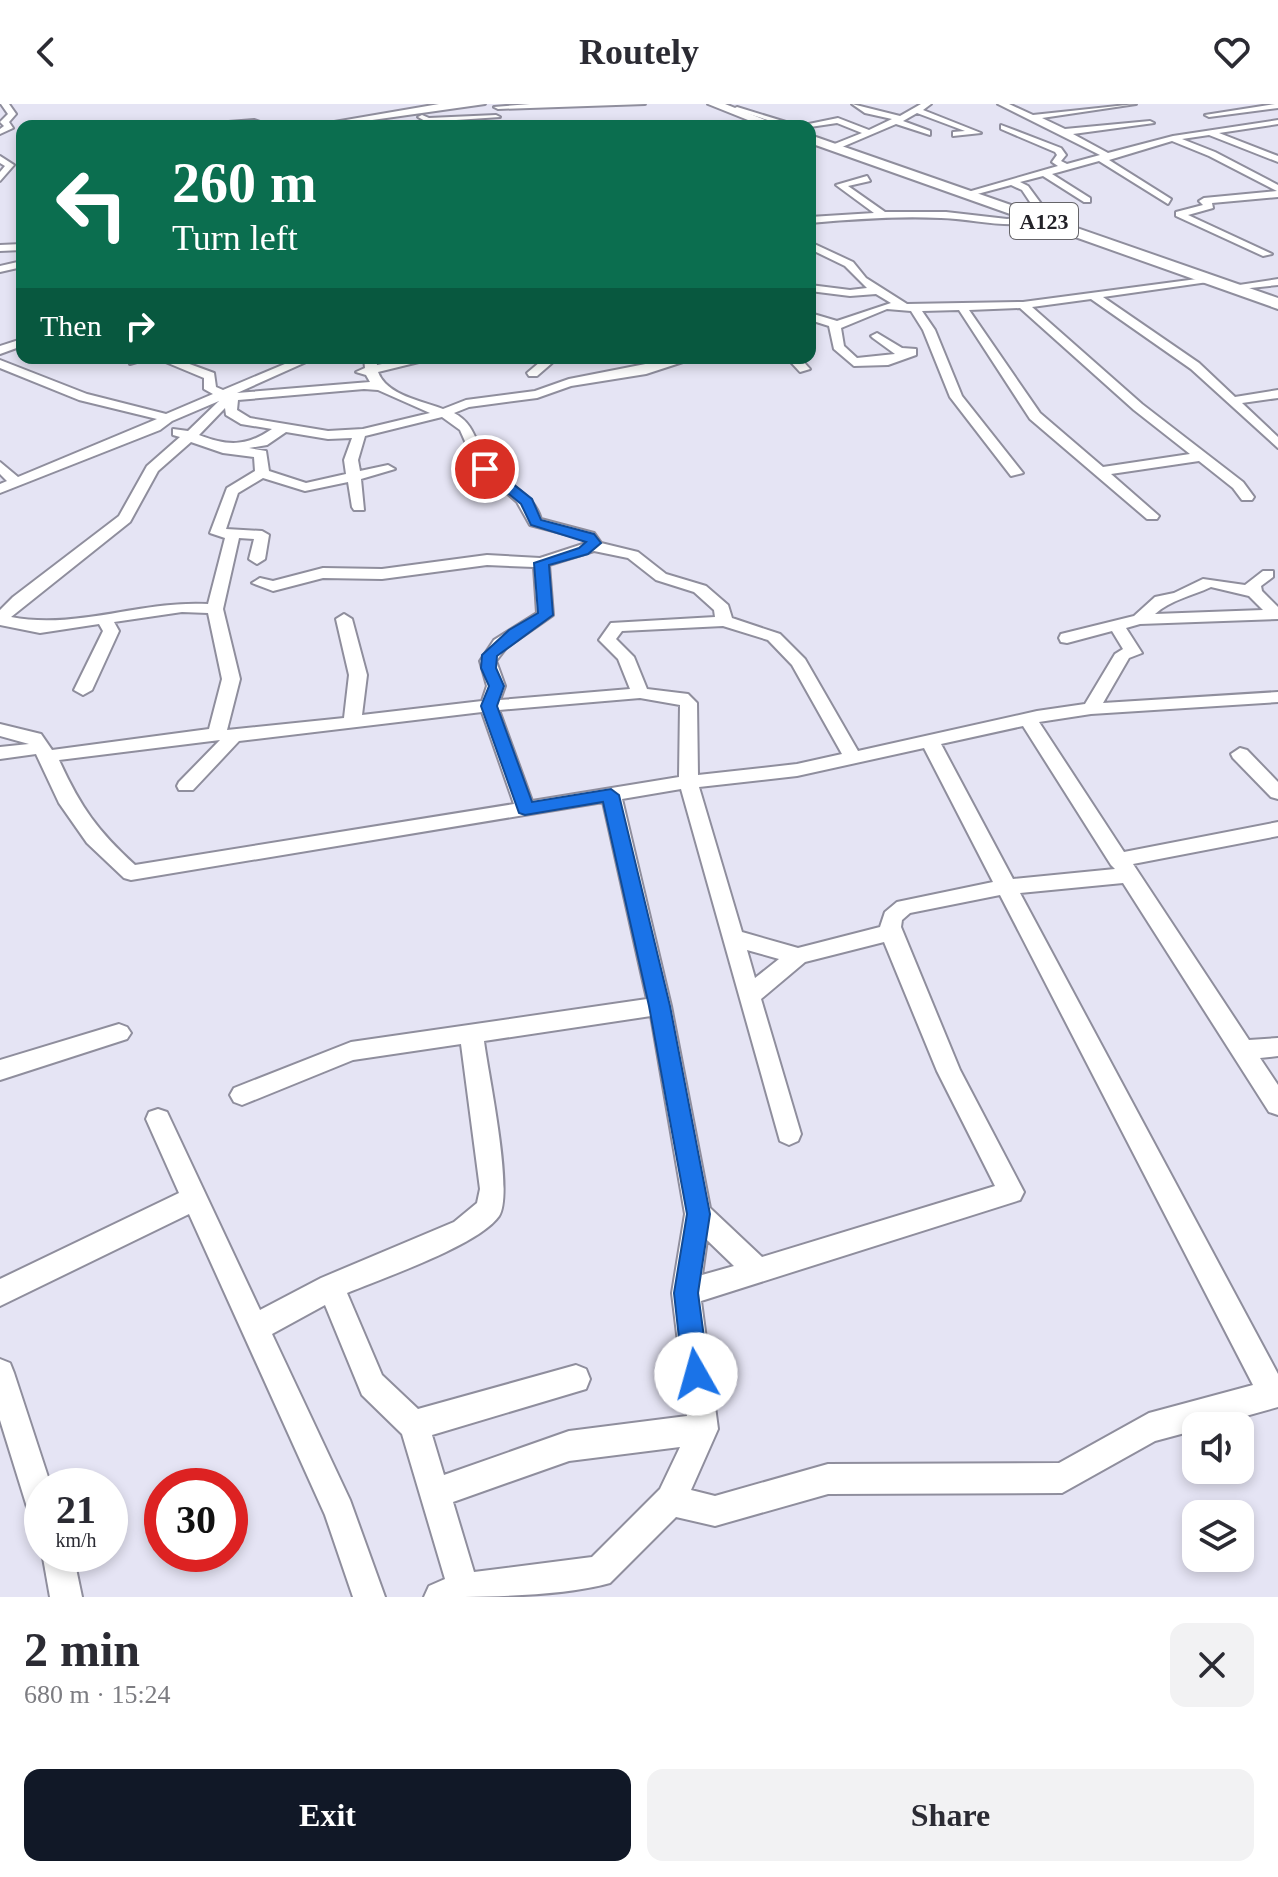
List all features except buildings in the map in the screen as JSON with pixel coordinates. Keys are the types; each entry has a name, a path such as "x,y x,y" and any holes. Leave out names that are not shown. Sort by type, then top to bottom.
{"highway":[{"path":"714,104 734,107 761,120"},
{"name":"A123","path":"816,144 1040,219 1278,304"}],"street":[{"path":"0,132 10,126 4,122 12,114 5,104"},
{"path":"352,120 481,104"},
{"path":"408,111 427,120 497,114 539,105 641,104"},
{"path":"856,104 927,133"},
{"path":"816,144 867,132 927,104"},
{"path":"1002,104 1065,132 1168,201"},
{"path":"1033,117 1132,104"},
{"path":"891,105 890,112 897,119"},
{"path":"1047,105 1063,112"},
{"path":"1111,105 1158,126 1278,191"},
{"path":"1209,115 1276,106"},
{"path":"734,107 760,113 771,120"},
{"path":"917,110 975,131"},
{"path":"816,124 838,120 867,132"},
{"path":"966,194 1178,138 1278,122"},
{"path":"956,134 977,133 975,131 984,124"},
{"path":"1065,132 1158,126"},
{"path":"1004,127 1058,150 1062,155 1056,162 1066,167"},
{"path":"1210,133 1278,159"},
{"path":"0,159 16,165"},
{"path":"0,178 10,165"},
{"path":"1043,172 1087,200"},
{"path":"867,179 841,185 882,214"},
{"path":"816,220 882,214 948,215 1020,223 1044,216 1034,208 1037,205 1034,198 1025,188 1010,181"},
{"path":"1278,191 1204,201 1210,206 1179,214 1273,253 1278,260"},
{"path":"816,249 849,264 862,280 908,306 935,346 956,397 1016,473"},
{"path":"816,258 826,256"},
{"path":"816,318 837,325 877,307 1023,305 1208,279"},
{"path":"1231,287 1278,282"},
{"path":"816,289 850,293 880,290"},
{"path":"1092,294 1195,366 1278,444"},
{"path":"1023,305 1105,380 1238,485 1247,497"},
{"path":"962,307 1022,400 1051,432 1152,516"},
{"path":"837,325 838,347 854,362 888,361 935,346"},
{"path":"877,336 899,352 909,353"},
{"path":"0,364 83,397 167,418"},
{"path":"181,364 210,376 210,389 228,396 382,387"},
{"path":"0,489 155,427 167,418 228,396 296,364"},
{"path":"332,388 371,364 374,381 382,387 419,407 452,417 470,431 477,457 485,469 527,502 535,522 589,536 593,546"},
{"path":"533,373 545,364"},
{"path":"228,396 231,412 246,421 328,435 360,433 441,414 466,404 537,394 569,383 668,364"},
{"path":"799,364 804,369"},
{"path":"1231,401 1278,394"},
{"path":"0,619 19,600 125,519 152,469 207,421 228,396"},
{"path":"155,427 189,435 223,449 261,454 262,473"},
{"path":"223,449 262,442 284,427"},
{"path":"359,507 351,460 360,433"},
{"path":"1098,472 1201,457"},
{"path":"0,466 16,483"},
{"path":"257,559 262,535 217,533 232,491 262,473 305,487 388,469"},
{"path":"186,786 225,735 231,679 215,609 233,534"},
{"path":"260,583 273,586 323,573 382,574 487,560 541,563 593,546 633,555 661,577 700,589 722,608 724,621"},
{"path":"525,809 489,706 496,686 489,668 490,655 507,639 545,615 541,563"},
{"path":"1254,592 1253,584 1268,574"},
{"path":"1140,619 1161,600 1178,597 1209,582 1254,592 1277,614"},
{"path":"0,619 40,628 182,607 215,609"},
{"path":"1067,638 1140,619 1277,614"},
{"path":"83,690 111,631 104,618"},
{"path":"344,619 358,675 352,722"},
{"path":"640,693 626,657 607,640 617,626 724,621 774,637 799,663 854,759"},
{"path":"1091,709 1123,654 1134,653 1115,624"},
{"path":"0,753 44,752 225,735 489,706 640,693 673,695 688,703 691,732 688,782 789,1134"},
{"path":"0,730 35,738 69,803 94,838 131,873 688,782 797,770 931,743 1028,719 1091,709 1278,697"},
{"path":"1028,719 1278,1105"},
{"path":"671,1500 715,1511 828,1479 1062,1478 1149,1428 1276,1393 1004,887 931,743"},
{"path":"1240,754 1278,793"},
{"path":"331,1287 372,1385 414,1425 435,1493 457,1594 599,1572 671,1500 703,1429 686,1293 698,1214 660,1006 611,795"},
{"path":"686,1293 1011,1192 949,1071 891,932 893,914 904,907 1274,836"},
{"path":"749,996 798,956 891,932"},
{"path":"733,938 798,956"},
{"path":"242,1095 351,1051 660,1006"},
{"path":"0,1070 119,1033"},
{"path":"255,1328 331,1287 463,1230 479,1221 489,1209 493,1189 471,1033"},
{"path":"1245,1050 1278,1047"},
{"path":"158,1119 339,1511 369,1597"},
{"path":"0,1293 193,1199"},
{"path":"698,1214 758,1271"},
{"path":"0,1373 30,1468"},
{"path":"414,1425 576,1379"},
{"path":"435,1493 569,1446 703,1429"},
{"path":"61,1572 66,1597"}],"route":[{"path":"485,469 527,502 535,522 589,536 594,543 590,549 541,563 545,615 493,650 488,661 496,686 489,706 525,809 611,795 660,1006 698,1214 686,1293 696,1374"}]}
